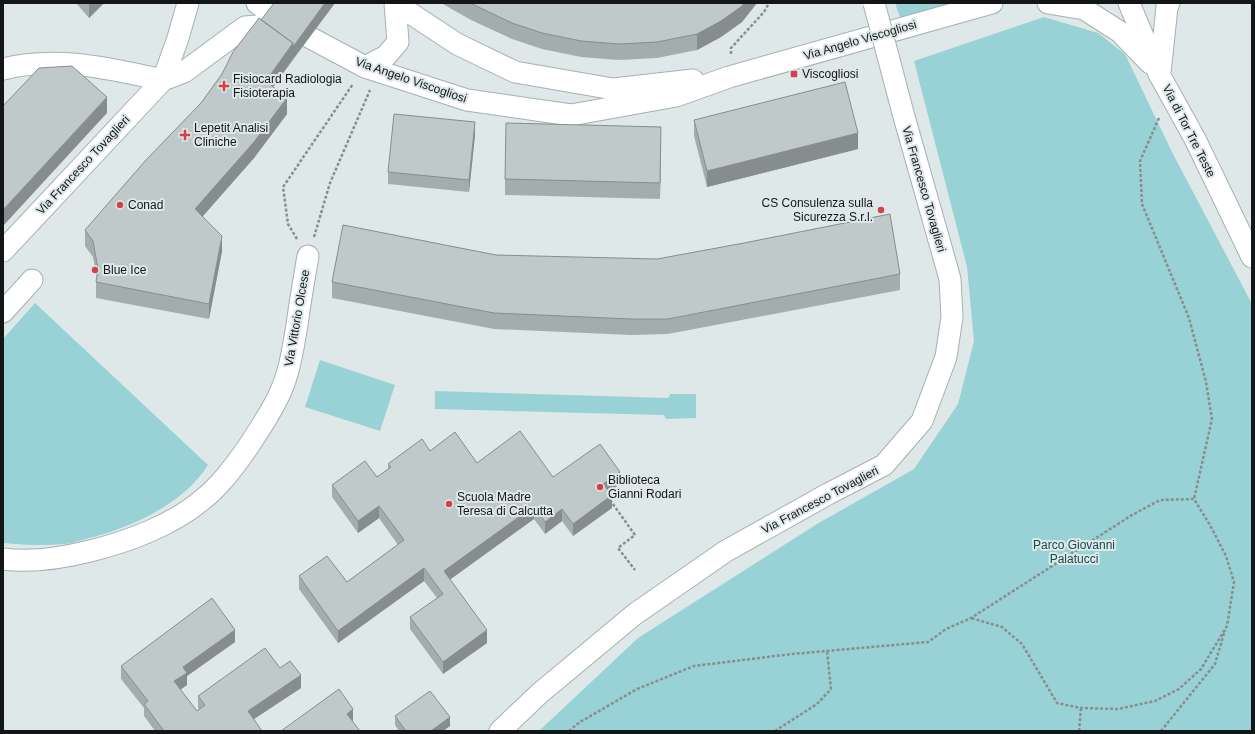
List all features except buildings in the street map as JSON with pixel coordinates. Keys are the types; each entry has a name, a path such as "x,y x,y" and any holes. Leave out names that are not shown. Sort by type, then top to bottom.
{"street":[{"path":"163,80 178,38 188,3"},
{"path":"371,69 386,56 398,42 395,3"},
{"name":"Via Angelo Viscogliosi","path":"395,3 457,44 515,72 613,89 729,77"},
{"name":"Via Francesco Tovaglieri","path":"500,731 540,693 635,614 726,551 828,494 884,465 922,421 946,357 952,317 950,286 948,272 903,113 874,3"},
{"name":"Via Angelo Viscogliosi","path":"309,37 371,69 467,100 571,115 676,96 729,77 992,3"},
{"path":"1048,3 1084,9 1120,32 1160,74"},
{"name":"Via di Tor Tre Teste","path":"1129,3 1160,74 1252,257"},
{"path":"1160,74 1167,6 1169,3"},
{"path":"3,69 59,63 99,67 163,80 184,72 266,14"},
{"name":"Via Francesco Tovaglieri","path":"3,251 163,80"},
{"name":"Via Vittorio Olcese","path":"3,559 37,560 63,558 109,546 163,525 202,501 230,472 259,431 280,392 291,359 308,256"},
{"path":"3,312 32,280"}],"path":[{"path":"729,77 731,48 764,12 769,3"},
{"path":"308,256 288,224 283,187 371,69"},
{"path":"308,256 330,183 371,69"},
{"path":"1161,731 1215,664 1227,626 1234,582 1226,556 1210,525 1194,499 1212,419 1206,382 1189,318 1142,204 1140,161 1170,94"},
{"path":"606,494 635,535 618,548 635,570"},
{"path":"569,731 580,722 637,689 694,666 827,650 928,642 946,628 971,618 1132,515 1160,500 1194,499"},
{"path":"971,618 1002,627 1022,644 1057,703 1081,708 1118,709 1155,701 1179,689 1201,669 1227,626"},
{"path":"775,731 817,704 831,689 827,650"},
{"path":"1079,731 1081,708"}],"green space":[{"path":"895,3 971,3 902,23"},
{"name":"Parco Giovanni Palatucci","path":"1044,17 1098,33 1125,54 1172,152 1252,304 1252,731 539,731 638,638 817,524 914,469 958,404 974,341 967,267 914,61"},
{"path":"35,303 208,465 184,492 153,513 119,529 67,544 34,545 3,543 3,339"},
{"path":"320,360 395,385 380,431 305,407"},
{"path":"435,391 668,398 670,394 696,394 696,418 666,419 664,415 435,409"}],"place":[{"name":"Viscogliosi","path":"794,74"},
{"name":"Fisiocard Radiologia Fisioterapia","path":"224,86"},
{"name":"Lepetit Analisi Cliniche","path":"185,135"},
{"name":"Conad","path":"120,205"},
{"name":"CS Consulenza sulla Sicurezza S.r.l.","path":"881,210"},
{"name":"Blue Ice","path":"95,270"},
{"name":"Biblioteca Gianni Rodari","path":"600,487"},
{"name":"Scuola Madre Teresa di Calcutta","path":"449,504"}]}
